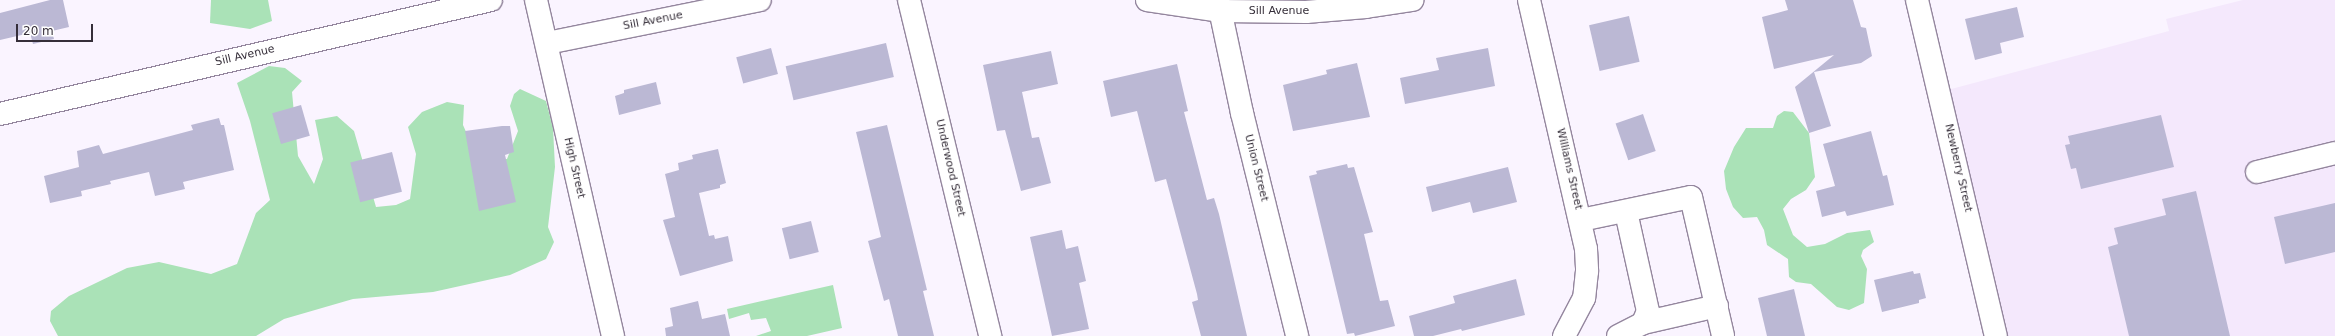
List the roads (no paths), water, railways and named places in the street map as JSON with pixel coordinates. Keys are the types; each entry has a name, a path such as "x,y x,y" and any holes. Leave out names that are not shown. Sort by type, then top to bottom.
{"street":[{"name":"Sill Avenue","path":"0,114 491,0"},
{"name":"High Street","path":"536,0 613,336"},
{"name":"Sill Avenue","path":"547,43 760,0"},
{"name":"Underwood Street","path":"909,0 990,336"},
{"name":"Sill Avenue","path":"1148,0 1306,12 1366,7 1412,0"},
{"name":"Williams Street","path":"1529,0 1581,220 1587,272 1584,298 1564,336"},
{"name":"Newberry Street","path":"1917,0 1996,336"},
{"name":"Union Street","path":"1220,5 1242,113 1297,336"},
{"path":"2257,172 2335,153"},
{"path":"1581,220 1626,212 1690,197 1723,336"},
{"path":"1626,212 1648,311 1643,323"},
{"path":"1618,336 1643,323 1717,306"}]}
